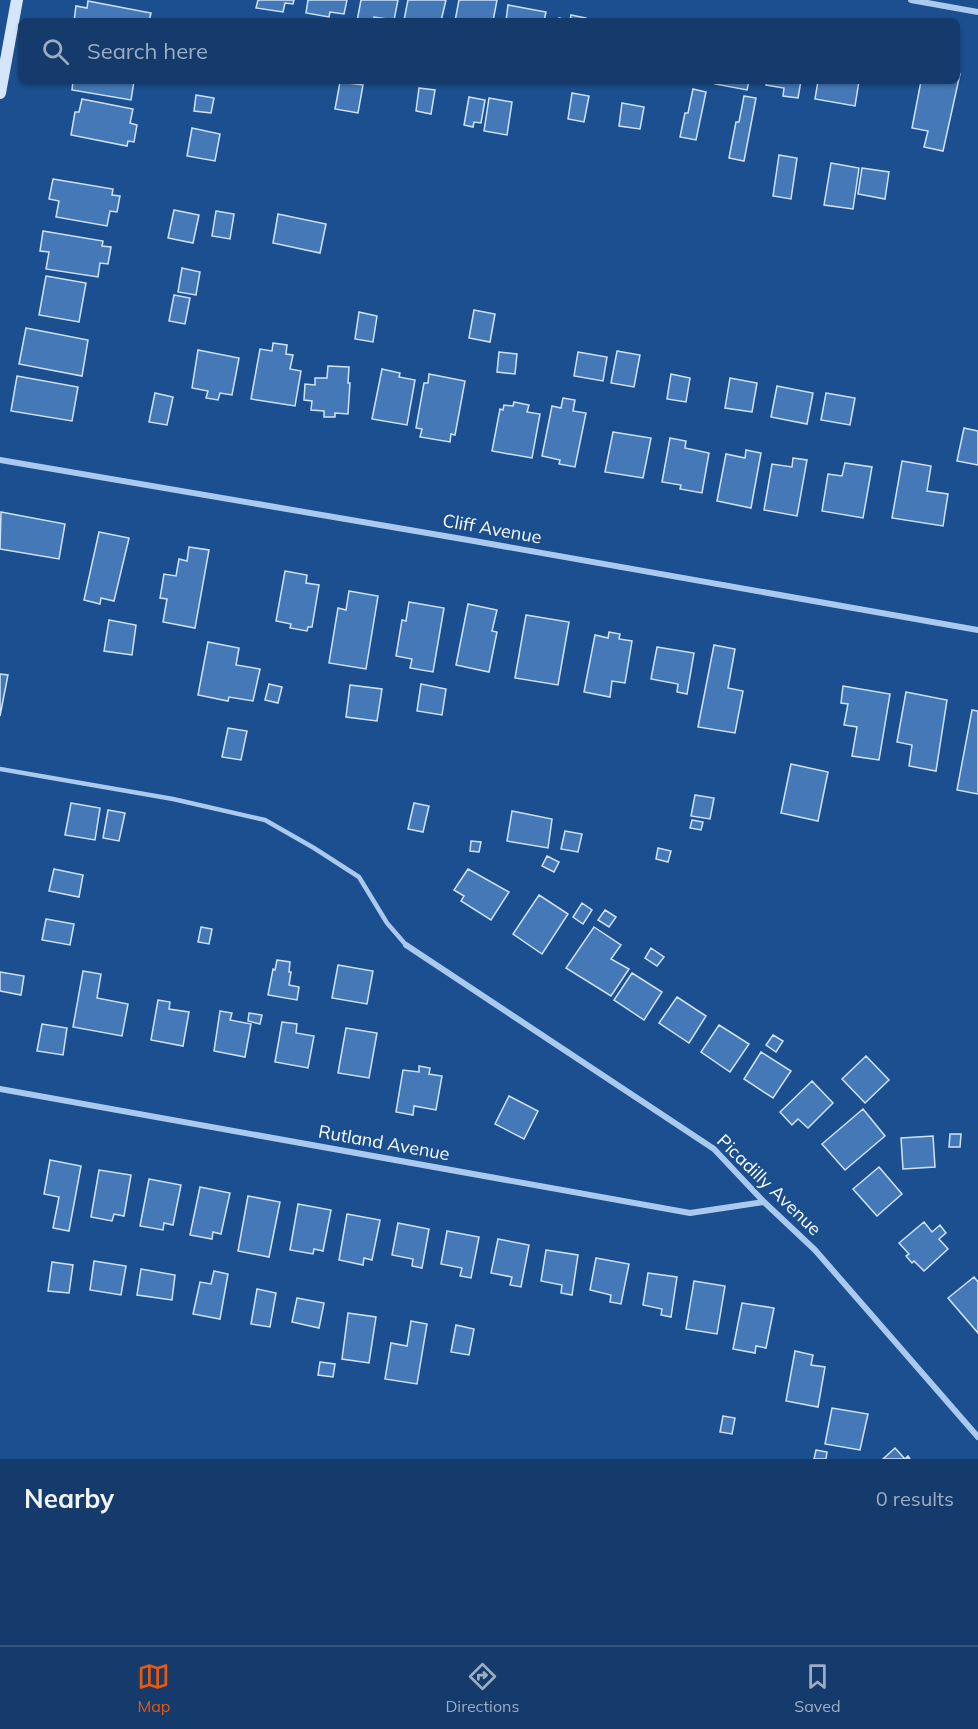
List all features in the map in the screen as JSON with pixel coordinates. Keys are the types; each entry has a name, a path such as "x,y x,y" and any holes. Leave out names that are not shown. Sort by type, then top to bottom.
{"street":[{"path":"0,93 16,0"},
{"path":"911,0 978,12"},
{"name":"Cliff Avenue","path":"0,460 978,630"},
{"name":"Picadilly Avenue","path":"406,945 714,1149 764,1202 815,1250 978,1437"},
{"name":"Rutland Avenue","path":"0,1089 690,1214 764,1202"}],"lane":[{"path":"0,769 173,800 265,820 359,877 387,923 406,945"}],"building":[{"path":"258,0 294,0 293,4 285,3 283,12 256,8"},
{"path":"308,0 347,0 344,14 330,12 329,17 306,13"},
{"path":"361,0 398,0 394,18 358,18"},
{"path":"408,0 446,0 442,18 404,18"},
{"path":"459,0 497,0 494,18 456,18"},
{"path":"88,1 151,13 150,18 74,18 76,6 87,8"},
{"path":"508,5 546,12 545,18 506,18"},
{"path":"571,15 586,18 570,18"},
{"path":"73,84 134,84 131,100 72,90"},
{"path":"340,84 363,85 358,113 335,109"},
{"path":"715,84 748,84 747,90"},
{"path":"800,84 798,98 783,96 784,88 766,85"},
{"path":"818,84 859,84 855,106 815,99"},
{"path":"920,84 958,84 943,151 924,147 928,131 912,128"},
{"path":"419,88 435,90 431,114 416,111"},
{"path":"693,89 706,92 696,140 680,137"},
{"path":"572,93 589,96 584,122 568,119"},
{"path":"196,95 214,98 211,113 194,111"},
{"path":"744,96 756,98 744,161 729,158"},
{"path":"469,97 485,100 481,123 474,122 473,127 464,125"},
{"path":"489,98 512,102 507,135 484,131"},
{"path":"82,99 133,109 130,123 137,125 134,142 128,141 127,146 71,135 75,112 79,112"},
{"path":"622,103 644,107 640,129 619,126"},
{"path":"192,128 220,134 215,161 187,156"},
{"path":"779,155 797,158 791,199 773,196"},
{"path":"831,163 859,168 853,209 824,205"},
{"path":"862,168 889,172 885,199 858,194"},
{"path":"53,179 113,189 112,195 120,196 117,212 110,211 107,226 56,217 59,201 49,199"},
{"path":"174,210 199,215 193,243 168,238"},
{"path":"216,211 234,214 230,239 212,236"},
{"path":"278,214 326,224 320,253 273,243"},
{"path":"43,231 103,241 102,246 111,247 108,264 100,263 98,277 46,269 49,252 40,251"},
{"path":"182,268 200,272 196,295 178,292"},
{"path":"46,276 86,283 79,322 39,315"},
{"path":"174,295 190,298 185,324 169,321"},
{"path":"474,310 495,314 490,342 469,338"},
{"path":"359,312 377,316 373,342 355,339"},
{"path":"26,328 88,340 82,376 19,364"},
{"path":"273,343 287,345 286,354 293,355 290,369 301,371 295,406 251,399 260,349 272,351"},
{"path":"198,350 239,358 232,395 220,393 218,400 206,398 208,391 192,388"},
{"path":"617,351 640,355 634,387 611,383"},
{"path":"499,352 517,354 515,374 497,372"},
{"path":"578,352 607,357 603,381 574,376"},
{"path":"328,366 349,367 348,414 335,413 335,417 324,417 324,411 311,410 312,401 304,400 305,384 315,385 315,378 327,378"},
{"path":"382,369 400,373 399,377 415,380 407,425 372,419"},
{"path":"429,374 465,381 455,435 451,434 450,442 420,437 422,429 416,428 424,383 428,383"},
{"path":"671,374 690,378 686,402 667,399"},
{"path":"17,376 78,387 72,421 11,411"},
{"path":"730,378 757,383 752,412 725,408"},
{"path":"777,386 813,393 807,424 771,417"},
{"path":"155,393 173,397 167,425 149,422"},
{"path":"826,393 855,398 850,425 821,420"},
{"path":"563,398 575,400 573,411 586,413 575,467 559,464 560,460 542,456 552,406 561,408"},
{"path":"514,402 529,405 527,412 540,414 532,458 492,451 500,409 503,410 504,405 513,406"},
{"path":"964,428 978,431 978,465 957,461"},
{"path":"613,432 651,438 643,478 605,472"},
{"path":"670,438 686,441 685,448 709,453 702,493 680,489 681,485 662,482"},
{"path":"746,450 761,453 751,508 717,501 726,454 745,458"},
{"path":"793,458 807,460 797,516 764,510 772,464 792,467"},
{"path":"902,461 931,466 927,491 948,494 943,526 892,518"},
{"path":"845,463 872,467 863,518 822,511 828,474 842,476"},
{"path":"1,512 65,524 59,559 0,549"},
{"path":"99,532 129,538 114,601 101,598 100,604 84,600"},
{"path":"189,547 209,550 195,628 163,622 167,599 160,598 164,574 176,576 179,559 187,561"},
{"path":"285,571 307,575 306,583 319,585 312,627 308,627 307,631 290,628 291,624 276,621"},
{"path":"349,591 378,596 366,669 329,663 338,608 346,610"},
{"path":"409,602 444,608 433,672 410,668 412,659 396,656 402,620 406,621"},
{"path":"468,604 497,610 492,631 497,632 489,672 456,665"},
{"path":"526,615 569,622 558,685 515,678"},
{"path":"109,620 136,625 132,655 104,651"},
{"path":"609,632 620,634 619,639 632,641 625,683 612,681 610,697 584,692 595,635 608,638"},
{"path":"208,642 239,648 236,665 260,669 253,701 229,697 228,701 198,695"},
{"path":"714,645 735,649 728,688 743,691 735,733 698,727"},
{"path":"657,647 694,653 687,694 677,692 678,684 651,679"},
{"path":"0,674 8,675 0,716"},
{"path":"269,684 282,687 278,703 265,700"},
{"path":"421,684 446,689 442,715 417,711"},
{"path":"350,685 382,689 377,721 346,717"},
{"path":"843,686 890,694 879,760 852,756 857,727 844,725 848,704 841,703"},
{"path":"906,692 947,700 936,771 909,766 912,745 897,742"},
{"path":"972,710 978,711 978,794 957,790"},
{"path":"228,728 247,731 241,760 222,757"},
{"path":"791,764 828,772 818,821 781,813"},
{"path":"695,795 714,798 710,819 691,816"},
{"path":"71,803 100,808 95,840 65,835"},
{"path":"414,803 429,806 423,832 408,829"},
{"path":"108,810 125,813 119,841 103,838"},
{"path":"512,811 552,819 548,848 507,841"},
{"path":"692,820 703,822 701,830 690,828"},
{"path":"565,831 582,834 578,852 561,849"},
{"path":"471,841 481,842 479,852 470,851"},
{"path":"658,848 671,851 668,862 656,859"},
{"path":"547,856 559,862 554,872 542,866"},
{"path":"54,869 83,875 79,897 49,891"},
{"path":"468,869 509,892 491,920 461,901 464,896 454,890"},
{"path":"539,895 568,914 542,954 513,934"},
{"path":"582,903 592,910 583,924 573,917"},
{"path":"605,910 616,917 609,927 598,920"},
{"path":"46,919 74,924 70,945 42,940"},
{"path":"201,927 212,929 209,944 198,942"},
{"path":"594,927 621,945 611,959 629,969 611,996 566,968"},
{"path":"651,948 664,957 657,966 645,958"},
{"path":"277,960 290,962 289,985 299,987 297,1000 268,995"},
{"path":"338,965 373,971 367,1004 332,998"},
{"path":"83,971 101,974 97,998 128,1004 122,1036 73,1027"},
{"path":"0,972 24,976 21,995 0,991"},
{"path":"632,973 662,992 644,1020 614,1000"},
{"path":"677,997 706,1016 689,1043 659,1023"},
{"path":"158,1000 170,1002 169,1009 189,1012 183,1046 151,1040"},
{"path":"220,1011 232,1013 230,1020 251,1024 245,1057 214,1051"},
{"path":"249,1013 262,1015 260,1024 248,1021"},
{"path":"282,1022 297,1024 296,1033 314,1036 308,1068 275,1062"},
{"path":"42,1024 67,1028 63,1055 37,1051"},
{"path":"719,1025 749,1044 730,1072 701,1052"},
{"path":"346,1028 377,1033 369,1078 338,1073"},
{"path":"773,1035 783,1041 776,1052 766,1045"},
{"path":"761,1052 791,1071 773,1098 744,1079"},
{"path":"866,1056 889,1080 865,1103 842,1079"},
{"path":"419,1066 430,1068 429,1074 442,1076 436,1110 414,1106 413,1115 396,1112 403,1070 419,1072"},
{"path":"812,1081 833,1103 808,1128 798,1119 792,1125 780,1112"},
{"path":"509,1096 538,1111 524,1139 495,1124"},
{"path":"863,1109 885,1136 845,1170 822,1144"},
{"path":"950,1134 961,1134 960,1147 949,1147"},
{"path":"933,1136 935,1167 903,1169 901,1138"},
{"path":"50,1160 81,1166 69,1231 53,1228 59,1197 44,1194"},
{"path":"879,1167 902,1194 877,1216 853,1189"},
{"path":"99,1170 131,1175 124,1216 114,1214 112,1221 91,1217"},
{"path":"149,1179 181,1185 173,1225 164,1223 163,1230 140,1226"},
{"path":"200,1187 230,1193 221,1234 213,1232 212,1239 190,1235"},
{"path":"248,1196 280,1202 269,1257 238,1251"},
{"path":"298,1204 331,1210 323,1251 314,1249 313,1254 290,1250"},
{"path":"347,1214 380,1220 372,1260 364,1258 363,1265 339,1260"},
{"path":"924,1222 932,1232 940,1225 946,1233 939,1239 948,1249 924,1271 914,1261 912,1263 906,1256 909,1254 899,1243"},
{"path":"398,1223 429,1229 422,1268 412,1266 413,1259 392,1255"},
{"path":"447,1231 479,1237 471,1278 460,1276 462,1268 441,1264"},
{"path":"498,1239 529,1245 521,1287 510,1285 512,1277 491,1273"},
{"path":"546,1250 578,1255 572,1295 561,1293 562,1285 541,1281"},
{"path":"596,1258 629,1264 621,1304 610,1302 611,1295 590,1290"},
{"path":"94,1261 126,1266 121,1295 90,1290"},
{"path":"52,1262 73,1265 69,1293 48,1291"},
{"path":"141,1269 175,1275 172,1300 137,1295"},
{"path":"214,1271 228,1274 220,1319 193,1314 200,1282 211,1284"},
{"path":"648,1273 677,1277 671,1317 661,1315 662,1309 643,1305"},
{"path":"974,1277 978,1282 978,1333 948,1298"},
{"path":"694,1281 725,1286 717,1334 686,1329"},
{"path":"257,1289 276,1293 270,1327 251,1324"},
{"path":"297,1298 324,1303 319,1328 292,1322"},
{"path":"742,1303 774,1308 766,1348 756,1346 755,1353 733,1349"},
{"path":"348,1313 376,1317 369,1363 342,1359"},
{"path":"411,1321 427,1324 417,1384 385,1379 391,1343 407,1346"},
{"path":"456,1325 474,1329 469,1355 451,1352"},
{"path":"795,1351 813,1355 811,1365 825,1367 818,1407 786,1401"},
{"path":"320,1362 335,1364 333,1377 318,1375"},
{"path":"832,1408 868,1414 860,1450 825,1444"},
{"path":"723,1416 735,1418 732,1434 720,1432"},
{"path":"895,1448 905,1459 883,1459"},
{"path":"816,1450 827,1452 826,1459 814,1459"}]}
